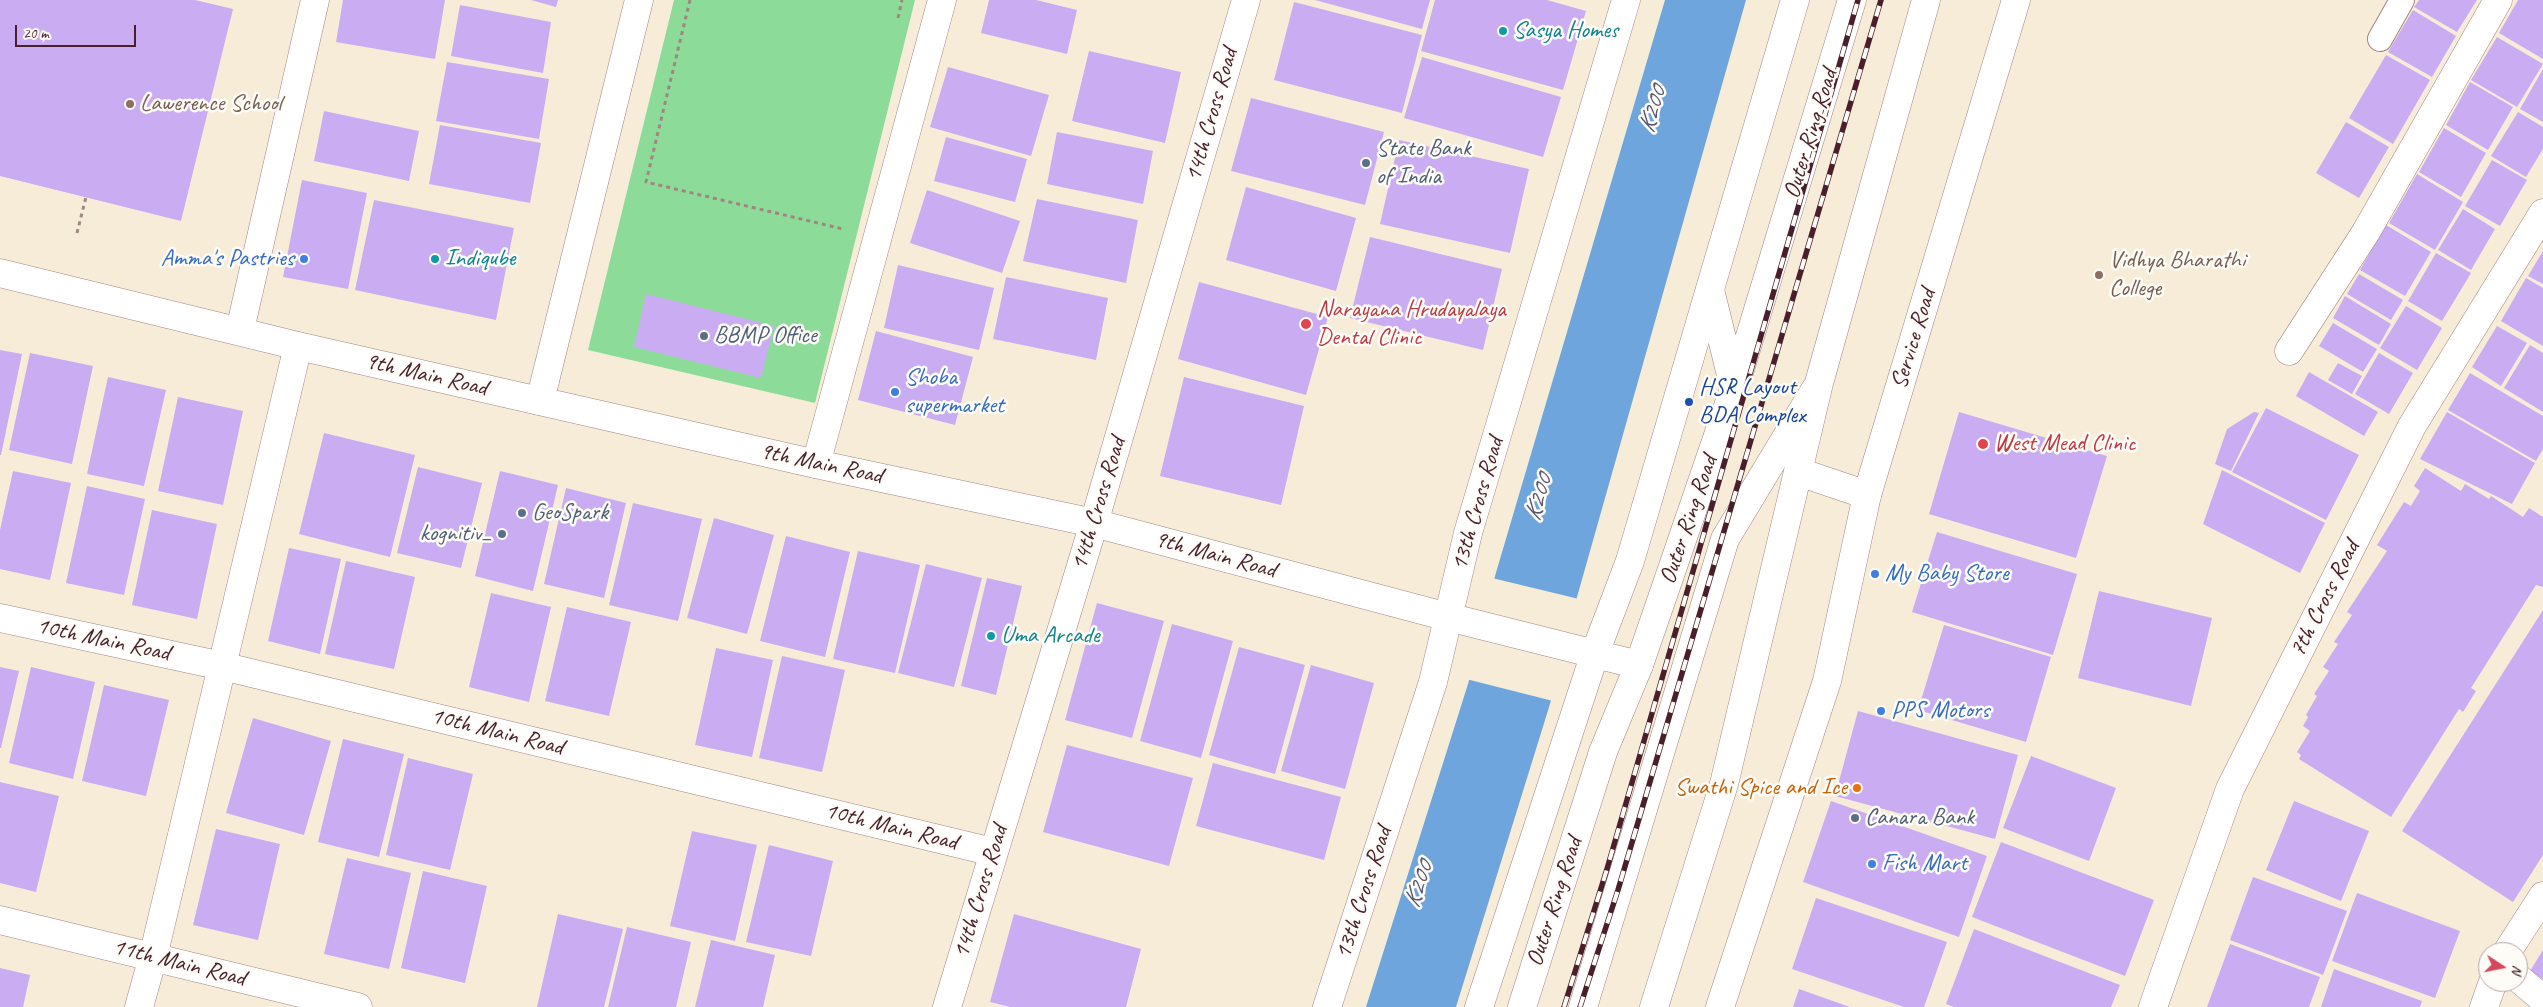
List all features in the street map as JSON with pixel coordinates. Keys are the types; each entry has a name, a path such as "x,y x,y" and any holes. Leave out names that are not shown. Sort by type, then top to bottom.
{"main road":[{"path":"240,330 315,0"},
{"path":"540,401 639,0"},
{"path":"816,464 942,0"},
{"name":"14th Cross Road","path":"947,1007 1094,522 1246,0"},
{"name":"13th Cross Road","path":"1326,1007 1433,682 1460,620 1468,533 1626,0"},
{"path":"1479,1007 1585,651 1630,561 1795,0"},
{"name":"Outer Ring Road","path":"1522,1007 1603,752 1639,665 1734,389 1852,0"},
{"path":"1654,1007 1724,784 1820,383 1926,0"},
{"name":"Service Road","path":"1720,1007 1827,681 1867,495 2016,0"},
{"path":"2290,351 2366,232 2498,0"},
{"name":"7th Cross Road","path":"2153,1007 2230,789 2412,426 2543,213"},
{"name":"9th Main Road","path":"0,273 240,330 298,346 816,464 1094,522 1460,620 1639,665"},
{"path":"1710,290 1734,389"},
{"path":"140,1007 298,346"},
{"path":"1582,1007 1726,539 1820,383"},
{"path":"1799,472 1867,495"},
{"name":"10th Main Road","path":"0,618 222,666 993,852"},
{"path":"2513,942 2543,896"},
{"name":"11th Main Road","path":"0,920 358,1007"},
{"path":"2528,986 2543,999"},
{"path":"2484,1007 2489,992"}],"lane":[{"path":"2380,38 2402,0"}],"path":[{"path":"690,0 646,182 847,230"},
{"path":"898,19 902,0"},
{"path":"77,233 86,197"}],"green space":[{"path":"674,0 915,0 815,403 588,350"}],"water":[{"name":"K200","path":"1665,0 1746,0 1577,597 1550,704 1456,1007 1366,1007 1468,684 1495,576"}],"pier":[{"path":"1492,578 1579,599 1553,701 1466,679"}],"building":[{"name":"Lawerence School","path":"0,0 195,0 233,9 181,221 0,176"},
{"path":"343,0 445,0 435,59 336,42"},
{"path":"531,0 558,0 556,7"},
{"path":"989,0 1036,0 1077,10 1067,54 981,33"},
{"path":"1315,0 1430,0 1422,29"},
{"name":"Sasya Homes","path":"1435,0 1547,0 1586,11 1563,90 1421,51"},
{"path":"2419,0 2477,0 2457,32 2414,7"},
{"path":"2518,0 2543,0 2543,59 2499,33"},
{"path":"1294,2 1422,35 1402,113 1274,80"},
{"path":"460,5 551,22 543,73 451,56"},
{"path":"2413,10 2456,36 2432,77 2388,52"},
{"path":"2497,37 2543,64 2517,107 2471,80"},
{"path":"1089,51 1181,72 1165,143 1072,121"},
{"path":"2386,55 2430,80 2393,144 2349,118"},
{"path":"1422,57 1561,97 1543,157 1404,118"},
{"path":"447,62 549,79 539,139 436,121"},
{"path":"948,67 1049,95 1031,156 930,127"},
{"path":"2543,69 2543,122 2520,109"},
{"path":"2470,82 2513,107 2488,150 2446,125"},
{"path":"1251,98 1384,132 1365,205 1231,171"},
{"path":"324,111 419,131 409,181 314,161"},
{"path":"2518,112 2543,127 2543,149 2526,177 2491,156"},
{"path":"2346,122 2389,147 2359,198 2316,173"},
{"path":"440,125 541,143 530,203 429,184"},
{"path":"2444,128 2486,153 2461,197 2419,172"},
{"path":"1057,132 1153,151 1143,204 1047,184"},
{"path":"946,137 1027,159 1015,202 934,181"},
{"path":"1399,140 1529,169 1510,253 1380,224"},
{"path":"2492,160 2527,180 2500,226 2465,206"},
{"path":"2417,174 2463,202 2435,250 2389,223"},
{"path":"302,180 367,193 348,289 283,277"},
{"path":"1246,187 1356,218 1336,291 1226,260"},
{"path":"927,190 1020,221 1002,273 910,243"},
{"path":"1037,199 1138,220 1126,283 1023,261"},
{"name":"Indiqube","path":"374,200 514,228 496,320 355,290"},
{"path":"2463,209 2495,229 2471,270 2438,250"},
{"path":"2386,225 2431,252 2405,296 2360,270"},
{"path":"1370,237 1502,269 1483,350 1350,318"},
{"path":"2543,251 2543,284 2528,276"},
{"path":"2436,253 2471,273 2442,321 2408,301"},
{"path":"898,265 994,288 979,350 884,328"},
{"path":"2359,274 2403,300 2391,320 2347,294"},
{"path":"1006,277 1108,298 1096,360 993,339"},
{"path":"2526,278 2543,288 2543,346 2501,321"},
{"path":"1199,282 1328,317 1306,395 1178,359"},
{"name":"BBMP Office","path":"646,294 774,326 761,378 634,347"},
{"path":"2345,296 2391,324 2379,345 2333,318"},
{"path":"2406,306 2442,328 2417,370 2380,348"},
{"path":"2333,323 2377,349 2363,372 2319,346"},
{"path":"2497,326 2527,343 2501,386 2472,367"},
{"path":"876,331 973,357 955,425 858,400"},
{"path":"2530,345 2543,353 2543,412 2504,388"},
{"path":"0,350 22,354 1,455 0,455"},
{"path":"30,353 93,366 72,464 9,450"},
{"path":"2379,353 2413,373 2389,414 2355,394"},
{"path":"2338,363 2362,376 2352,394 2328,380"},
{"path":"2309,372 2378,412 2364,436 2296,396"},
{"path":"2470,373 2543,416 2543,449 2536,461 2448,410"},
{"path":"108,377 166,390 144,486 87,474"},
{"path":"1184,377 1304,406 1281,505 1160,476"},
{"path":"178,397 243,411 223,505 158,491"},
{"path":"2266,408 2359,455 2326,520 2232,472"},
{"path":"1959,412 2107,456 2076,558 1929,514"},
{"path":"2254,412 2259,413 2231,471 2215,464 2227,429"},
{"path":"2447,412 2535,463 2512,504 2420,459"},
{"path":"324,433 415,455 390,557 299,534"},
{"path":"418,467 482,483 461,568 397,553"},
{"path":"2425,468 2461,491 2465,484 2489,499 2491,496 2523,517 2529,508 2543,517 2543,587 2536,585 2471,688 2476,691 2463,712 2459,709 2391,817 2299,759 2301,755 2297,752 2310,731 2303,726 2308,717 2306,715 2317,696 2314,694 2329,671 2323,667 2338,644 2334,642 2352,615 2347,612 2387,551 2377,545 2404,502 2411,506 2420,491 2414,486"},
{"path":"2222,470 2325,523 2300,573 2203,524"},
{"path":"13,471 71,483 50,580 0,569 0,530"},
{"path":"500,471 558,485 533,591 475,576"},
{"path":"87,486 145,499 124,595 66,583"},
{"path":"566,488 626,503 604,598 544,584"},
{"path":"633,503 702,519 678,621 609,605"},
{"path":"152,510 217,524 197,619 132,605"},
{"path":"714,518 774,535 747,634 687,618"},
{"path":"1937,532 2077,574 2053,655 1912,612"},
{"path":"786,536 850,552 825,657 760,641"},
{"path":"289,548 341,559 320,654 268,641"},
{"path":"858,551 920,565 895,673 833,659"},
{"path":"346,561 415,577 394,669 325,654"},
{"path":"926,564 982,578 954,687 898,673"},
{"name":"Uma Arcade","path":"987,578 1022,586 996,695 961,686"},
{"path":"2099,591 2212,618 2191,706 2078,678"},
{"path":"491,593 551,607 529,702 469,687"},
{"path":"1097,603 1164,621 1132,738 1065,720"},
{"path":"567,607 631,622 609,716 545,701"},
{"path":"2543,610 2543,855 2513,902 2402,831"},
{"path":"1172,624 1233,641 1201,758 1140,741"},
{"path":"1944,625 2051,657 2026,742 1918,710"},
{"path":"1239,647 1305,665 1275,774 1209,755"},
{"path":"716,648 773,660 752,757 695,745"},
{"path":"782,656 845,670 822,772 759,758"},
{"path":"1311,665 1374,683 1345,789 1281,771"},
{"path":"0,667 19,671 1,748 0,748"},
{"path":"31,667 95,682 73,779 9,763"},
{"path":"104,685 169,700 146,796 82,781"},
{"path":"1858,711 2018,755 1995,839 1835,796"},
{"path":"253,718 331,741 304,835 226,813"},
{"path":"343,739 404,754 379,857 318,842"},
{"path":"1067,745 1193,778 1169,866 1043,832"},
{"path":"2031,756 2116,788 2089,861 2003,828"},
{"path":"408,758 473,774 450,870 386,855"},
{"path":"1213,763 1341,797 1324,860 1196,826"},
{"path":"0,782 59,796 36,892 0,883"},
{"path":"1831,801 1987,856 1959,937 1803,882"},
{"path":"2294,801 2369,831 2341,901 2266,870"},
{"path":"216,829 280,844 258,940 193,925"},
{"path":"692,831 757,845 735,941 670,926"},
{"path":"2001,842 2154,900 2125,976 1972,917"},
{"path":"769,845 833,861 811,956 746,942"},
{"path":"347,858 411,873 389,969 324,954"},
{"path":"423,871 487,886 465,983 401,968"},
{"path":"2253,877 2347,911 2323,975 2230,940"},
{"path":"2357,893 2460,931 2435,998 2332,961"},
{"path":"1816,898 1947,942 1924,1007 1904,1007 1792,969"},
{"path":"558,914 623,929 604,1007 537,1007"},
{"path":"1014,914 1141,949 1126,1007 1010,1007 990,1002"},
{"path":"627,927 691,942 676,1007 608,1007"},
{"path":"1974,929 2120,985 2111,1007 1954,1007 1946,1004"},
{"path":"711,940 775,955 763,1007 695,1007"},
{"path":"2230,944 2320,977 2309,1007 2207,1007"},
{"path":"2543,950 2543,979 2530,971"},
{"path":"0,968 30,975 23,1007 0,1007"},
{"path":"2334,969 2422,1001 2420,1007 2321,1007"},
{"path":"1799,989 1850,1007 1793,1007"}],"railway":[{"path":"1564,1007 1607,869 1858,0"},
{"path":"1580,1007 1618,890 1881,0"}],"place":[{"name":"Sasya Homes","path":"1503,31"},
{"name":"Lawerence School","path":"130,104"},
{"name":"State Bank of India","path":"1366,163"},
{"name":"Amma's Pastries","path":"304,259"},
{"name":"Indiqube","path":"435,259"},
{"name":"Vidhya Bharathi College","path":"2099,275"},
{"name":"Narayana Hrudayalaya Dental Clinic","path":"1306,324"},
{"name":"BBMP Office","path":"704,336"},
{"name":"Shoba supermarket","path":"895,392"},
{"name":"HSR Layout BDA Complex","path":"1689,402"},
{"name":"West Mead Clinic","path":"1983,444"},
{"name":"GeoSpark","path":"522,513"},
{"name":"kognitiv_","path":"502,534"},
{"name":"My Baby Store","path":"1875,574"},
{"name":"Uma Arcade","path":"991,636"},
{"name":"PPS Motors","path":"1881,711"},
{"name":"Swathi Spice and Ice","path":"1857,788"},
{"name":"Canara Bank","path":"1855,818"},
{"name":"Fish Mart","path":"1872,864"}]}
